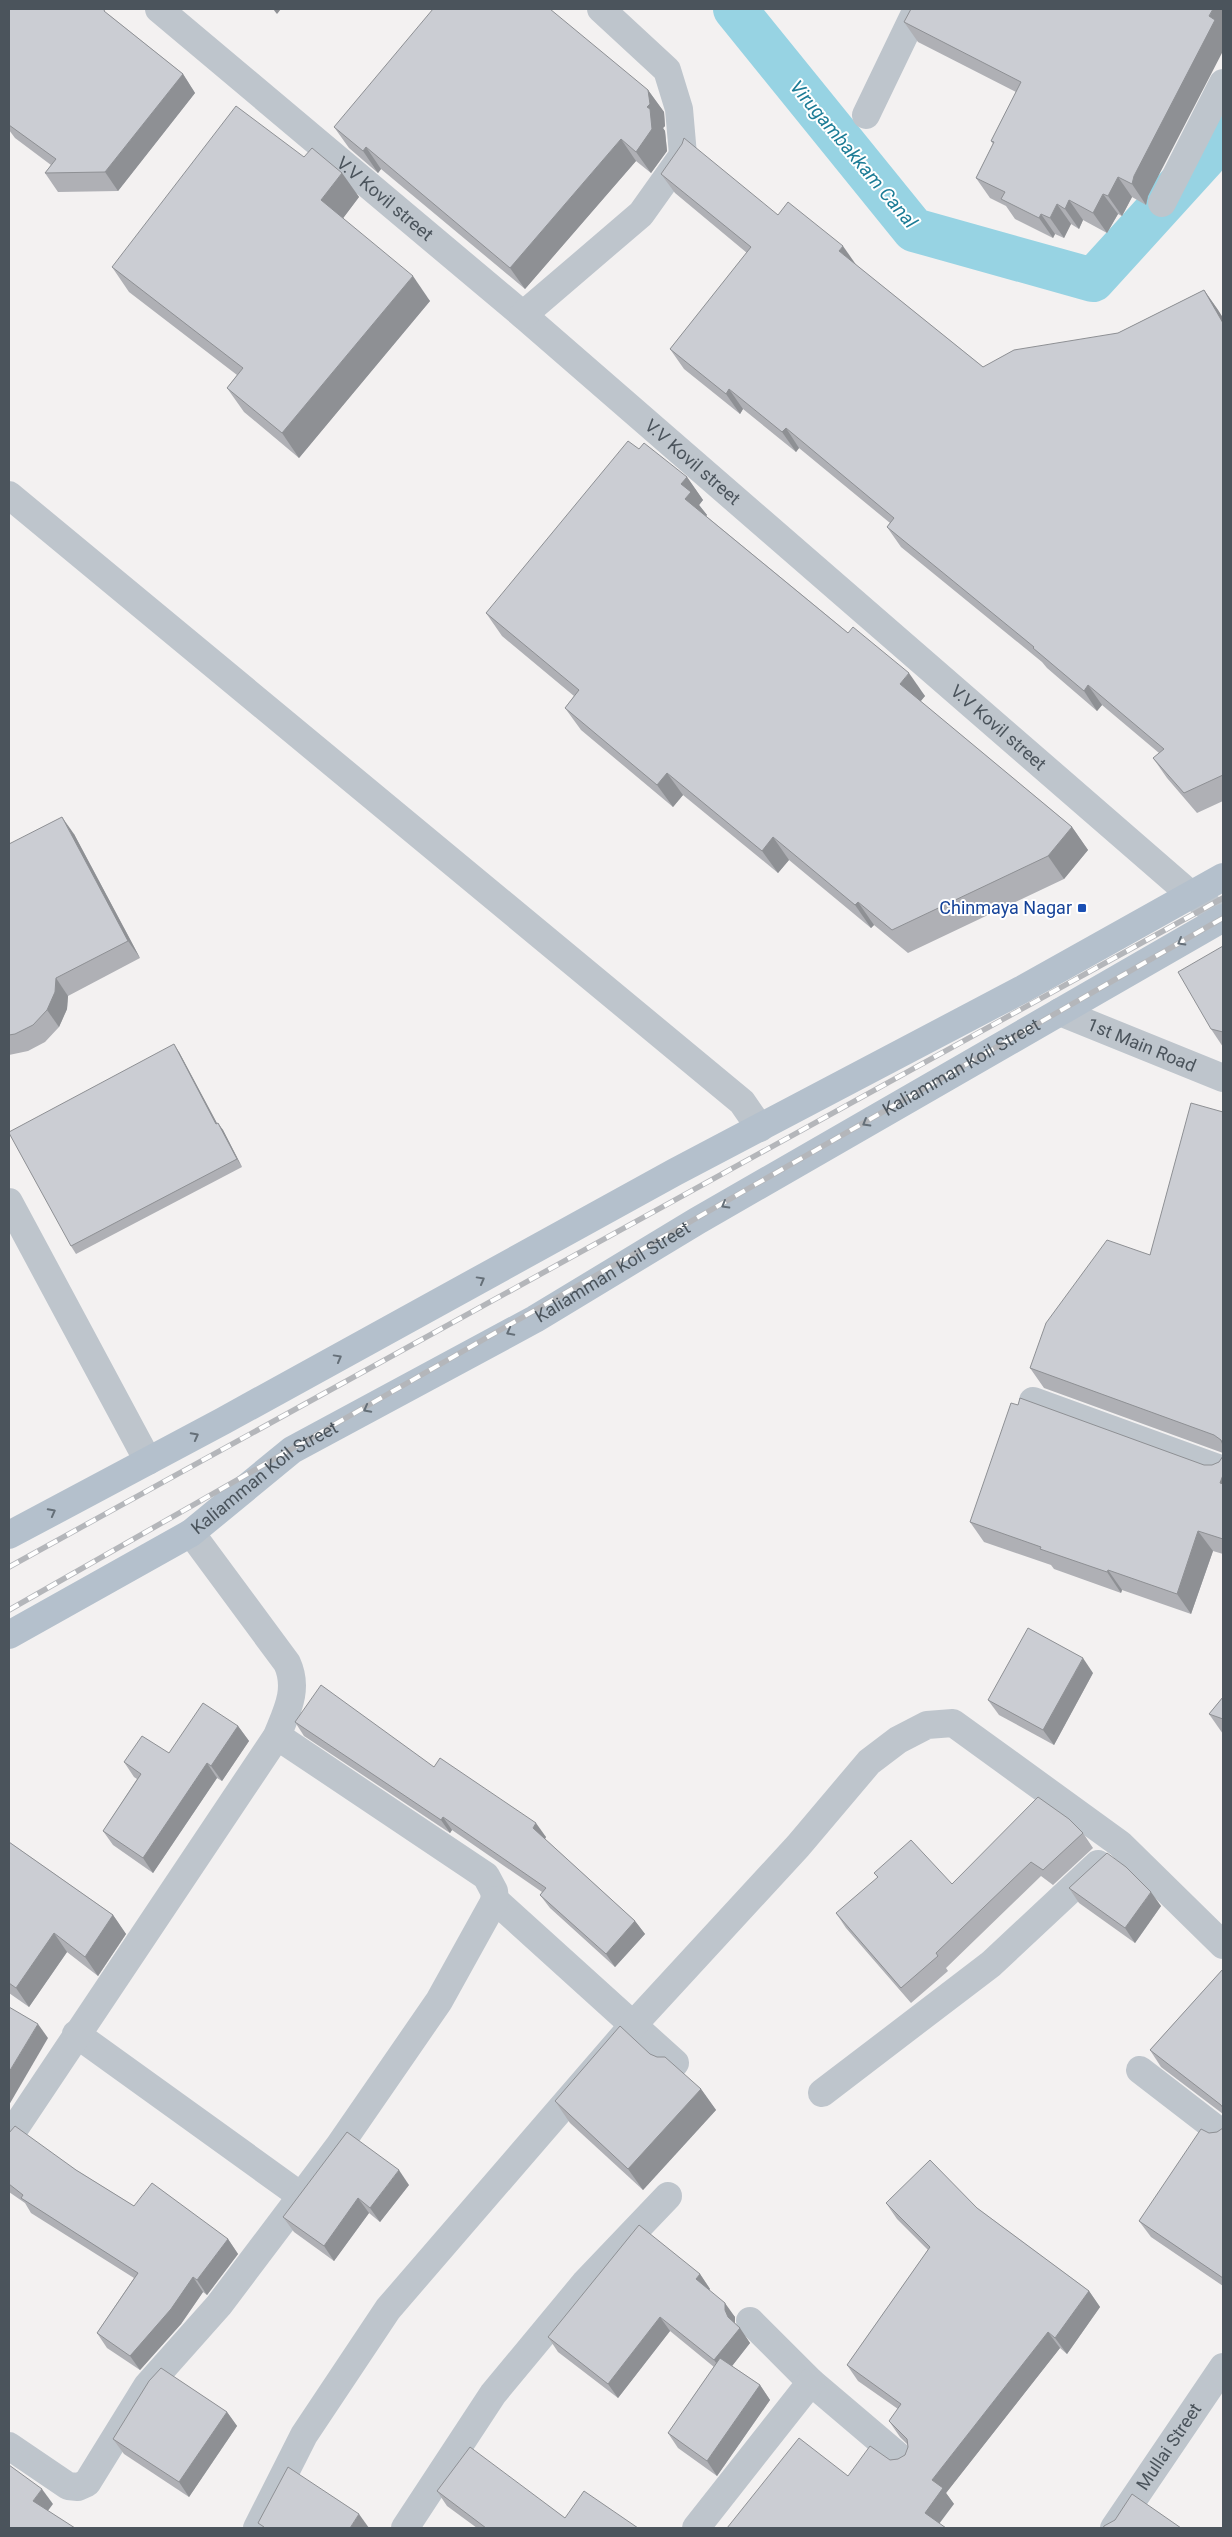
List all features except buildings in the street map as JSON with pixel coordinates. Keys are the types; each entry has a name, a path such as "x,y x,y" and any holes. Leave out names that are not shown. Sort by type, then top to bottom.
{"main road":[{"path":"9,1535 760,1128 1020,990 1223,877"},
{"name":"Kaliamman Koil Street","path":"9,1635 191,1533 292,1450 535,1319 697,1221 1223,917"}],"street":[{"name":"V.V Kovil street","path":"159,9 522,315 1190,894 1223,917"},
{"path":"522,315 641,214 683,155 679,109 668,70 601,9"},
{"path":"866,115 917,9"},
{"path":"1162,203 1223,83"},
{"path":"9,495 742,1102 760,1128"},
{"name":"1st Main Road","path":"1060,1012 1223,1078"},
{"path":"9,1202 148,1461"},
{"path":"1032,1401 1223,1470"},
{"path":"9,2137 76,2034 277,1736 293,1690 292,1674 287,1663 191,1533"},
{"path":"257,2528 304,2435 388,2308 634,2024 798,1846 868,1762 898,1740 927,1725 953,1723 1120,1844 1223,1944"},
{"path":"9,2446 68,2486 78,2487 87,2483 147,2386 219,2305 339,2146 439,2001 495,1900 494,1891 486,1876 474,1866 277,1736"},
{"path":"822,2093 991,1964 1120,1844"},
{"path":"495,1900 634,2024 675,2064"},
{"path":"76,2034 302,2196"},
{"path":"1140,2070 1223,2134"},
{"path":"405,2528 493,2394 585,2283 668,2196"},
{"path":"750,2321 811,2382 904,2461"},
{"name":"Mullai Street","path":"1114,2528 1222,2371"},
{"path":"696,2528 811,2382"}],"waterway":[{"name":"Virugambakkam Canal","path":"735,9 914,230 1093,280 1204,158 1223,122"}],"railway":[{"path":"9,1567 1223,898"},
{"path":"9,1610 1223,918"}],"place":[{"name":"Chinmaya Nagar","path":"1082,908"}]}
